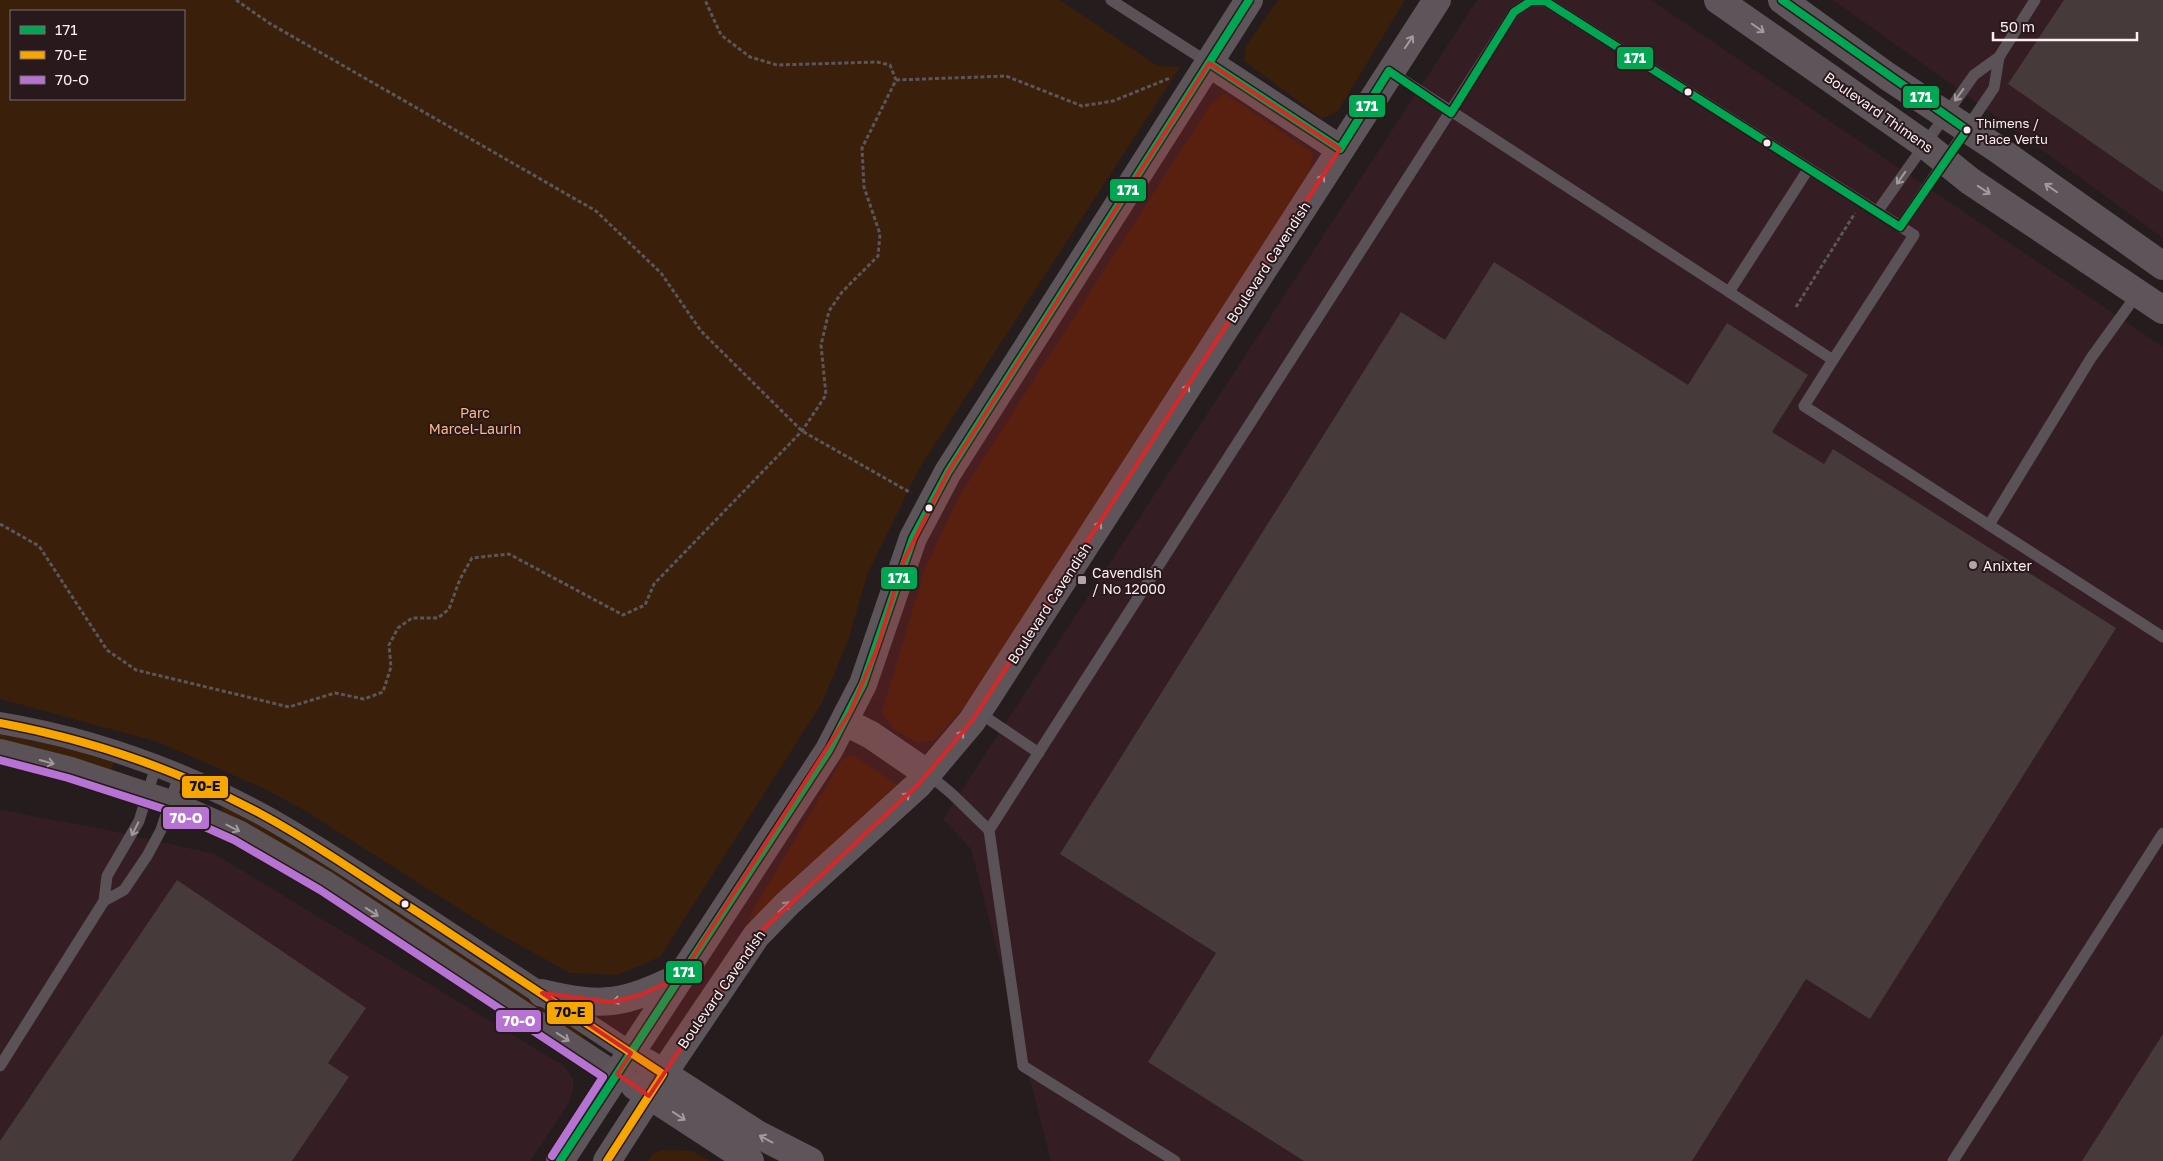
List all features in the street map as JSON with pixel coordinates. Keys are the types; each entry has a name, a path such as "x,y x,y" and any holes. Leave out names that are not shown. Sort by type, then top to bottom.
{"main road":[{"path":"560,1161 811,779 845,722 876,651 904,560 935,495 978,424 1250,0"},
{"name":"Boulevard Cavendish","path":"608,1161 734,966 759,931 928,774 978,712 1437,0"},
{"name":"Boulevard Thimens","path":"1718,0 1924,144 1970,181 2163,310"},
{"path":"1782,0 2163,266"},
{"path":"1209,63 1340,149"},
{"path":"845,722 871,735 928,774"},
{"path":"542,993 581,1001 612,1002 640,995 680,977"},
{"path":"624,1064 656,1085 750,1161"},
{"path":"656,1085 810,1161"}],"street":[{"path":"0,723 75,740 156,766 226,796 296,834 542,993 624,1064"},
{"path":"0,750 56,764 171,801 231,826 303,867 624,1064"}],"lane":[{"path":"1110,0 1209,63"},
{"path":"1900,227 1946,160 1956,123 1974,75 1999,57 2035,0"},
{"path":"989,830 1451,113 1514,12 1531,1 1545,1 1914,236 1804,406 2163,637"},
{"path":"1877,212 1924,144 1956,123 1994,88 1999,57"},
{"path":"1389,72 1834,360"},
{"path":"1729,292 1809,168"},
{"path":"1989,525 2091,358 2138,293"},
{"path":"978,712 1039,753"},
{"path":"0,1066 104,901 107,876 134,830 148,794 156,766"},
{"path":"928,774 989,830 1023,1066 1175,1161"},
{"path":"104,901 124,890 157,840 179,775"},
{"path":"1953,1161 2163,833"}],"path":[{"path":"236,0 269,23 596,211 662,273 701,331 802,431 913,495"},
{"path":"0,524 39,546 107,650 136,670 289,707 334,693 364,699 383,692 392,667 388,645 398,628 412,618 438,618 449,609 460,579 472,558 509,554 624,615 645,605 654,584 802,431 826,394 821,345 829,311 842,292 878,256 880,234 864,187 862,148 896,80 890,66 877,62 777,64 750,57 721,35 706,0"},
{"path":"896,80 1006,76 1082,106 1113,101 1173,77"},
{"path":"1796,307 1856,212"}],"highlighted area":[{"path":"1209,63 1340,149 972,721 918,785 756,936 649,1096 617,1074 631,1053 542,993 612,1002 640,995 680,977 850,712 876,651 904,560 948,472"}],"shaded area":[{"path":"1477,0 1651,0 2163,347 2163,1161 1051,1161 971,849 943,819"},
{"path":"1833,0 2163,0 2163,238 1943,78"},
{"path":"0,810 102,829 215,854 564,1066 573,1079 573,1090 569,1103 530,1161 0,1161"}],"green space":[{"name":"Parc Marcel-Laurin","path":"0,0 1060,0 1158,66 1180,67 919,469 867,575 848,641 822,703 660,957 617,975 570,973 496,932 302,809 263,788 158,742 0,699"},
{"path":"1278,0 1405,0 1338,111 1322,119 1244,61 1246,46"},
{"path":"1224,93 1313,153 1309,177 977,692 935,740 917,743 894,729 882,712 925,569 959,497 1210,105"},
{"path":"0,731 115,760 110,774 0,744"},
{"path":"853,755 897,785 750,921 748,919 843,758"},
{"path":"224,803 241,811 587,1031 580,1042 219,814"},
{"path":"663,1150 692,1151 711,1161 648,1161 653,1153"}],"building":[{"path":"2064,0 2163,0 2163,192 2008,84"},
{"path":"1494,262 1688,385 1727,323 1808,375 1772,432 1824,464 1833,449 2116,628 1870,1019 1806,979 1692,1161 1304,1161 1148,1062 1216,953 1060,854 1401,312 1445,340"},
{"path":"177,880 366,1008 328,1063 349,1077 292,1161 0,1161 0,1141"},
{"path":"2163,1034 2163,1161 2082,1161"}],"transit line":[{"name":"171","path":"560,1161 829,750 863,684 913,538 948,472 1249,0"},
{"name":"171","path":"1209,63 1340,149 1389,71 1451,113 1514,12 1531,1 1545,1 1900,227 1967,130 1782,0"},
{"name":"70-E","path":"0,723 68,738 134,758 230,798 261,814 342,863 663,1074 607,1161"},
{"name":"70-O","path":"0,760 68,778 167,810 234,840 320,890 603,1077 552,1156"}],"place":[{"name":"Thimens / Place Vertu","path":"1967,130"},
{"name":"Anixter","path":"1973,565"},
{"name":"Cavendish / No 12000","path":"1082,580"}]}
